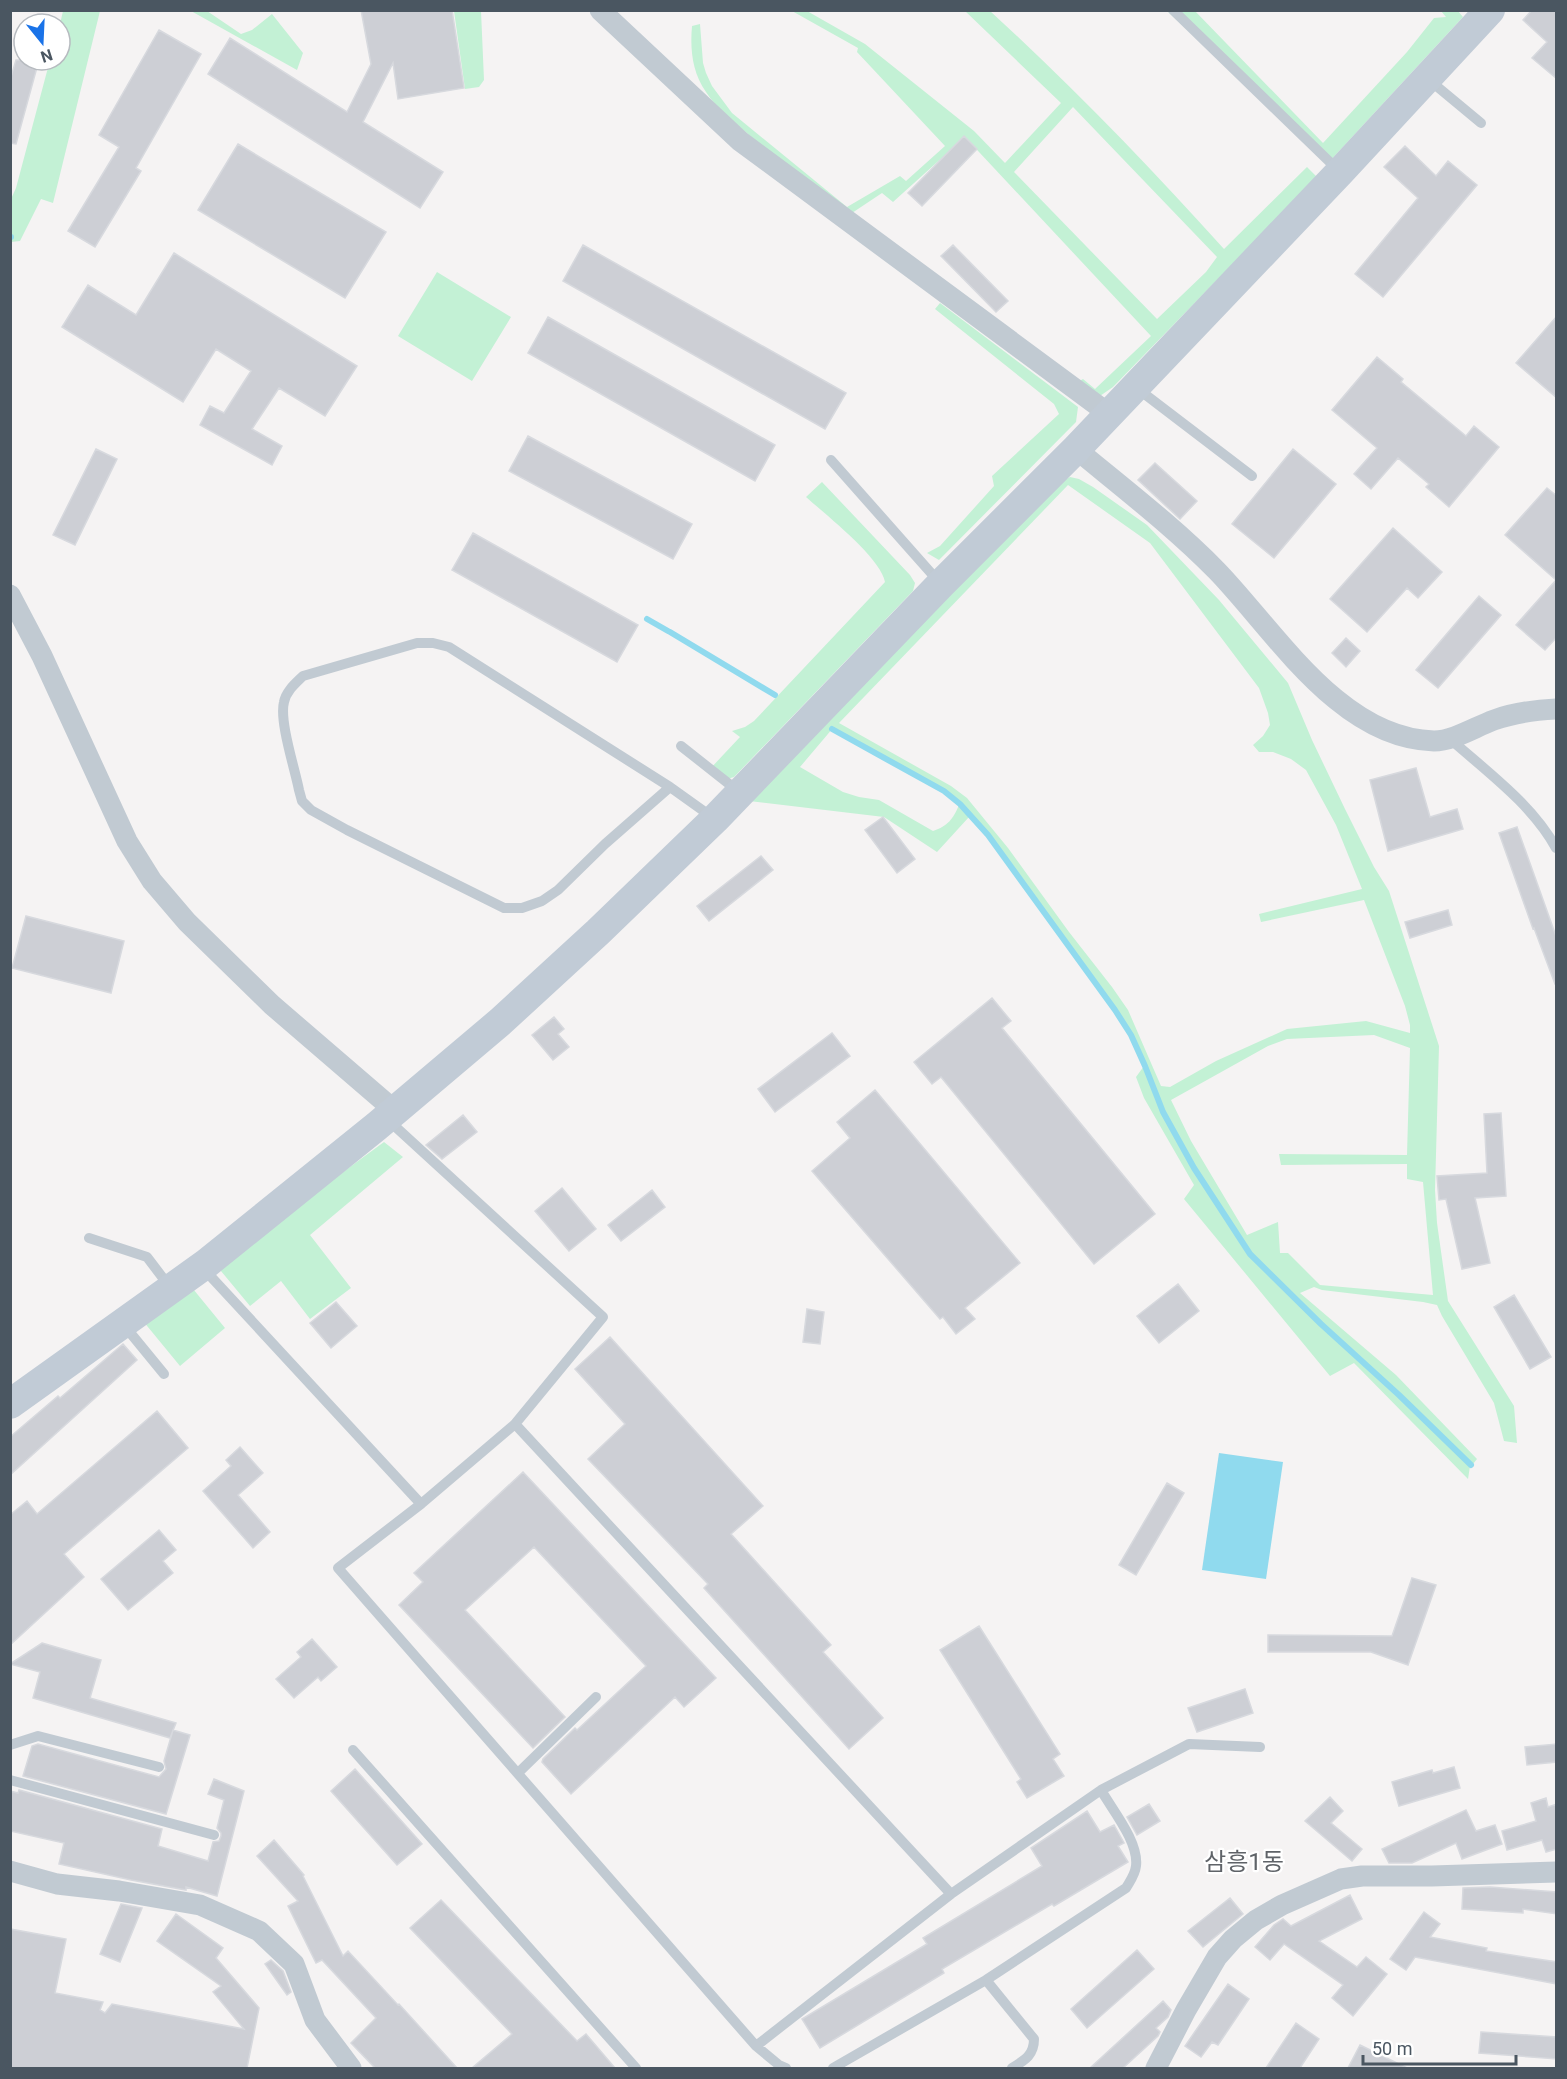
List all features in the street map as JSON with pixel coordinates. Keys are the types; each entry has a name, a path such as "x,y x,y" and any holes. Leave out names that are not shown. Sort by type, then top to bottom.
{"street":[{"path":"600,10 740,141 1108,414"},
{"path":"10,1404 201,1267 500,1022 598,932 741,793 941,584 1076,449 1428,79 1486,12"},
{"path":"1076,449 1150,511 1216,571 1303,668 1358,716 1388,730 1434,741 1449,738 1497,719 1526,712 1557,709"},
{"path":"10,595 42,656 127,841 152,881 187,922 390,1114"},
{"path":"10,1871 57,1884 119,1891 200,1905 259,1931 294,1964 315,2020 351,2068"},
{"path":"1156,2068 1217,1957 1233,1939 1256,1920 1282,1905 1341,1879 1362,1876 1557,1872"}],"lane":[{"path":"1173,10 1340,172"},
{"path":"1428,79 1480,123"},
{"path":"1135,387 1252,476"},
{"path":"831,460 941,584"},
{"path":"670,787 605,844 558,890 542,901 522,908 504,908 311,810 302,801 299,790 283,718 284,702 291,688 303,676 417,643 433,643 450,647 670,787 715,819"},
{"path":"1449,738 1531,812 1557,848"},
{"path":"681,746 741,793"},
{"path":"390,1114 603,1317 515,1424 421,1503 338,1568 756,2046 786,2068"},
{"path":"89,1238 147,1257 171,1289"},
{"path":"201,1267 421,1503"},
{"path":"122,1324 164,1374"},
{"path":"515,1424 951,1894"},
{"path":"518,1773 596,1697"},
{"path":"10,1745 38,1736 159,1767"},
{"path":"756,2046 951,1894 1101,1790 1189,1744 1260,1747"},
{"path":"353,1750 636,2068"},
{"path":"10,1780 214,1835"},
{"path":"833,2068 986,1980 1126,1888 1136,1867 1136,1854 1131,1840 1101,1790"},
{"path":"986,1980 1034,2039 1034,2047 1028,2058 1012,2068"}],"green space":[{"path":"100,11 53,203 41,199 20,241 11,242 11,199 16,188 47,72 72,72 72,12 63,12"},
{"path":"191,11 207,11 241,34 252,30 272,14 303,53 297,70"},
{"path":"454,11 481,11 484,80 479,87 465,89"},
{"path":"792,11 807,11 865,44 974,131 1005,163 1061,103 965,11 990,11 1110,127 1224,249 1307,167 1317,177 1113,387 1097,398 1076,383 1083,379 1095,389 1151,336 965,137 893,202 882,193 849,215 772,155 715,104 701,84 695,68 691,43 692,26 700,24 706,73 712,86 732,113 847,207 900,176 906,181 945,146 857,52 858,48","holes":["1073,107 1217,257 1206,272 1157,319 1014,172"]},
{"path":"1167,11 1195,11 1323,143 1407,52 1434,18 1446,17 1441,11 1458,11 1463,17 1329,162"},
{"path":"437,272 511,317 472,381 398,336"},
{"path":"940,303 1078,407 1076,422 939,560 927,553 940,546 994,486 992,476 1059,414 1054,404 935,309"},
{"path":"1070,477 1079,479 1147,525 1219,600 1288,683 1345,809 1374,867 1389,891 1439,1046 1435,1190 1437,1223 1448,1301 1514,1406 1517,1443 1504,1441 1494,1403 1437,1305 1322,1290 1314,1287 1300,1293 1396,1375 1477,1459 1473,1464 1322,1323 1251,1253 1196,1168 1164,1111 1132,1034 1116,1009 989,834 961,803 944,789 833,728 800,767 843,792 879,800 933,831 943,827 949,821 959,805 969,817 937,852 884,817 749,801 1059,483","holes":["1068,485 1150,543 1259,688 1270,725 1253,745 1259,752 1273,752 1291,759 1306,770 1336,825 1362,889 1259,914 1261,922 1364,900 1405,1006 1410,1033 1366,1021 1287,1029 1216,1061 1170,1087 1161,1086 1128,1010 1008,848 967,798 951,786 839,723","1374,1035 1410,1048 1407,1155 1279,1154 1281,1165 1407,1164 1407,1179 1423,1182 1433,1295 1320,1285 1288,1253 1280,1253 1278,1222 1247,1235 1191,1141 1171,1100 1268,1046 1287,1039"]},
{"path":"822,482 910,575 915,583 913,591 734,777 727,779 709,770 740,737 732,731 754,721 885,582 874,561 864,549 806,497"},
{"path":"1144,1066 1156,1101 1193,1169 1249,1255 1470,1466 1468,1479 1354,1363 1330,1376 1184,1199 1194,1185 1144,1098 1136,1077"},
{"path":"384,1142 403,1157 310,1235 351,1288 310,1319 281,1281 250,1306 216,1265"},
{"path":"189,1284 225,1328 180,1366 143,1321"}],"water":[{"path":"1219,1453 1283,1462 1266,1579 1202,1570"}],"building":[{"path":"361,10 452,10 464,88 398,99 393,63 363,122 443,172 420,208 208,74 230,38 347,112 371,64"},
{"path":"1532,10 1557,10 1557,79 1532,58 1547,42 1523,20"},
{"path":"159,30 201,54 136,168 141,171 95,247 68,231 119,147 99,135"},
{"path":"12,72 36,72 16,144 10,143 10,80"},
{"path":"964,136 977,149 922,206 908,193"},
{"path":"238,144 386,232 345,298 198,210"},
{"path":"1405,146 1436,176 1448,161 1477,185 1383,297 1355,274 1418,198 1384,167"},
{"path":"583,245 846,393 825,429 563,281"},
{"path":"953,245 1008,301 996,312 941,256"},
{"path":"174,253 357,366 325,416 279,388 252,429 282,446 272,465 200,425 210,406 224,413 251,371 216,349 183,402 62,327 88,285 136,315"},
{"path":"1557,316 1557,398 1516,363"},
{"path":"548,317 775,445 755,481 528,353"},
{"path":"1377,357 1403,379 1401,382 1466,436 1474,426 1499,447 1449,507 1426,487 1429,484 1398,458 1371,489 1354,474 1377,448 1332,410"},
{"path":"528,436 692,524 673,559 509,471"},
{"path":"96,449 117,459 75,545 53,535"},
{"path":"1293,449 1336,484 1274,558 1232,524"},
{"path":"1155,463 1197,501 1180,519 1138,480"},
{"path":"1547,488 1557,496 1557,637 1545,650 1516,625 1556,580 1505,535"},
{"path":"1393,528 1442,572 1418,598 1407,588 1367,632 1330,599"},
{"path":"473,533 638,625 617,662 452,570"},
{"path":"1479,596 1501,615 1438,688 1416,670"},
{"path":"1346,638 1360,651 1346,667 1332,653"},
{"path":"1416,768 1430,817 1457,809 1463,829 1388,851 1370,780"},
{"path":"883,817 915,859 897,873 865,830"},
{"path":"1517,827 1557,939 1557,983 1555,984 1499,833"},
{"path":"761,856 773,870 709,921 697,906"},
{"path":"1448,910 1452,925 1410,938 1405,922"},
{"path":"26,916 124,941 111,993 12,968"},
{"path":"992,998 1011,1021 1002,1028 1155,1214 1094,1264 941,1077 932,1084 914,1062"},
{"path":"554,1017 564,1029 558,1034 569,1047 553,1060 532,1035"},
{"path":"832,1033 850,1056 775,1112 758,1089"},
{"path":"875,1090 1020,1263 965,1308 975,1319 956,1334 943,1317 940,1319 812,1171 850,1138 837,1122"},
{"path":"1501,1113 1506,1196 1475,1198 1490,1263 1462,1269 1446,1199 1439,1200 1437,1176 1487,1173 1484,1114"},
{"path":"463,1115 477,1132 442,1159 426,1145"},
{"path":"562,1188 596,1229 569,1251 535,1211"},
{"path":"652,1190 665,1207 621,1241 608,1225"},
{"path":"1178,1284 1199,1311 1159,1343 1137,1316"},
{"path":"1514,1295 1551,1357 1530,1369 1494,1307"},
{"path":"336,1302 357,1326 331,1348 310,1323"},
{"path":"807,1309 824,1312 820,1344 803,1342"},
{"path":"610,1337 763,1506 731,1534 831,1645 823,1652 883,1718 849,1749 704,1588 708,1584 588,1459 625,1424 575,1369"},
{"path":"123,1344 137,1360 10,1475 10,1437"},
{"path":"157,1411 188,1448 64,1554 84,1577 10,1645 10,1515 27,1501 37,1514"},
{"path":"240,1447 263,1473 238,1495 270,1532 253,1548 203,1491 231,1466 226,1460"},
{"path":"523,1472 716,1678 684,1707 675,1697 571,1794 542,1762 543,1759 646,1666 534,1547 465,1610 565,1717 533,1748 399,1605 423,1582 414,1573"},
{"path":"1167,1483 1184,1493 1136,1575 1119,1565"},
{"path":"159,1530 176,1550 163,1561 173,1573 128,1610 101,1579"},
{"path":"1412,1578 1436,1585 1408,1665 1371,1652 1268,1652 1268,1635 1392,1636"},
{"path":"979,1626 1060,1754 1053,1759 1064,1776 1027,1798 1017,1782 1021,1779 940,1650"},
{"path":"312,1639 337,1667 321,1681 318,1677 294,1698 276,1679 301,1657 297,1652"},
{"path":"42,1643 101,1660 90,1698 176,1723 170,1738 33,1698 40,1672 10,1664"},
{"path":"1245,1689 1253,1713 1197,1732 1188,1708"},
{"path":"173,1730 190,1735 166,1814 23,1776 32,1746 38,1744 159,1777 166,1769 164,1761"},
{"path":"1557,1744 1557,1762 1527,1765 1525,1747"},
{"path":"1454,1767 1460,1788 1399,1806 1392,1782 1432,1770 1433,1773"},
{"path":"355,1769 422,1844 397,1865 331,1791"},
{"path":"214,1779 244,1791 217,1896 186,1887 186,1890 59,1864 64,1843 10,1831 10,1791 18,1793 19,1790 162,1829 158,1846 208,1861 213,1842 219,1841 221,1836 217,1828 224,1800 208,1794"},
{"path":"1330,1797 1343,1811 1331,1823 1362,1849 1352,1861 1305,1821"},
{"path":"1546,1798 1548,1807 1557,1804 1557,1849 1546,1852 1542,1840 1507,1850 1502,1831 1536,1821 1531,1803"},
{"path":"1149,1804 1160,1821 1137,1835 1127,1817"},
{"path":"1466,1810 1476,1831 1495,1825 1502,1844 1462,1859 1456,1843 1412,1863 1389,1863 1382,1849"},
{"path":"1087,1811 1100,1832 1114,1825 1124,1843 1118,1846 1128,1862 942,1969 944,1973 820,2048 802,2019 927,1944 923,1938 1042,1866 1031,1848"},
{"path":"274,1840 304,1875 343,1956 348,1951 457,2068 375,2068 351,2043 376,2018 322,1960 316,1963 288,1906 298,1901 257,1856"},
{"path":"1490,1887 1557,1892 1557,1914 1523,1909 1523,1913 1462,1909 1463,1888"},
{"path":"1350,1895 1362,1919 1319,1941 1357,1967 1366,1957 1387,1974 1353,2016 1332,1998 1343,1985 1284,1944 1270,1960 1255,1947 1274,1925 1283,1919 1291,1926"},
{"path":"1230,1898 1243,1914 1203,1947 1188,1931"},
{"path":"441,1900 577,2041 586,2034 615,2068 472,2068 512,2034 410,1928"},
{"path":"121,1904 142,1908 120,1962 100,1954"},
{"path":"1424,1912 1440,1924 1430,1937 1487,1948 1486,1951 1557,1962 1557,1984 1415,1957 1406,1970 1390,1959"},
{"path":"176,1914 223,1948 216,1958 259,2008 247,2068 10,2068 10,1929 66,1939 55,1993 103,2002 100,2010 105,2013 112,2004 244,2029 213,1992 221,1986 157,1941"},
{"path":"1137,1950 1154,1969 1087,2028 1071,2009"},
{"path":"271,1960 283,1971 291,1992 287,1995 265,1964"},
{"path":"1228,1984 1249,1999 1218,2045 1212,2042 1201,2057 1185,2046"},
{"path":"1163,2001 1171,2010 1168,2017 1156,2028 1160,2032 1158,2036 1123,2068 1090,2068"},
{"path":"1296,2023 1319,2039 1300,2068 1266,2068"},
{"path":"1481,2032 1557,2037 1557,2059 1479,2053"},
{"path":"1360,2045 1407,2068 1348,2068"}],"waterway":[{"path":"647,619 668,631"},
{"path":"670,632 775,695"},
{"path":"832,729 944,791 960,804 988,835 1131,1035 1163,1112 1194,1168 1250,1254 1471,1465"}],"district":[{"name":"삼흥1동","path":"1244,1862"}]}
